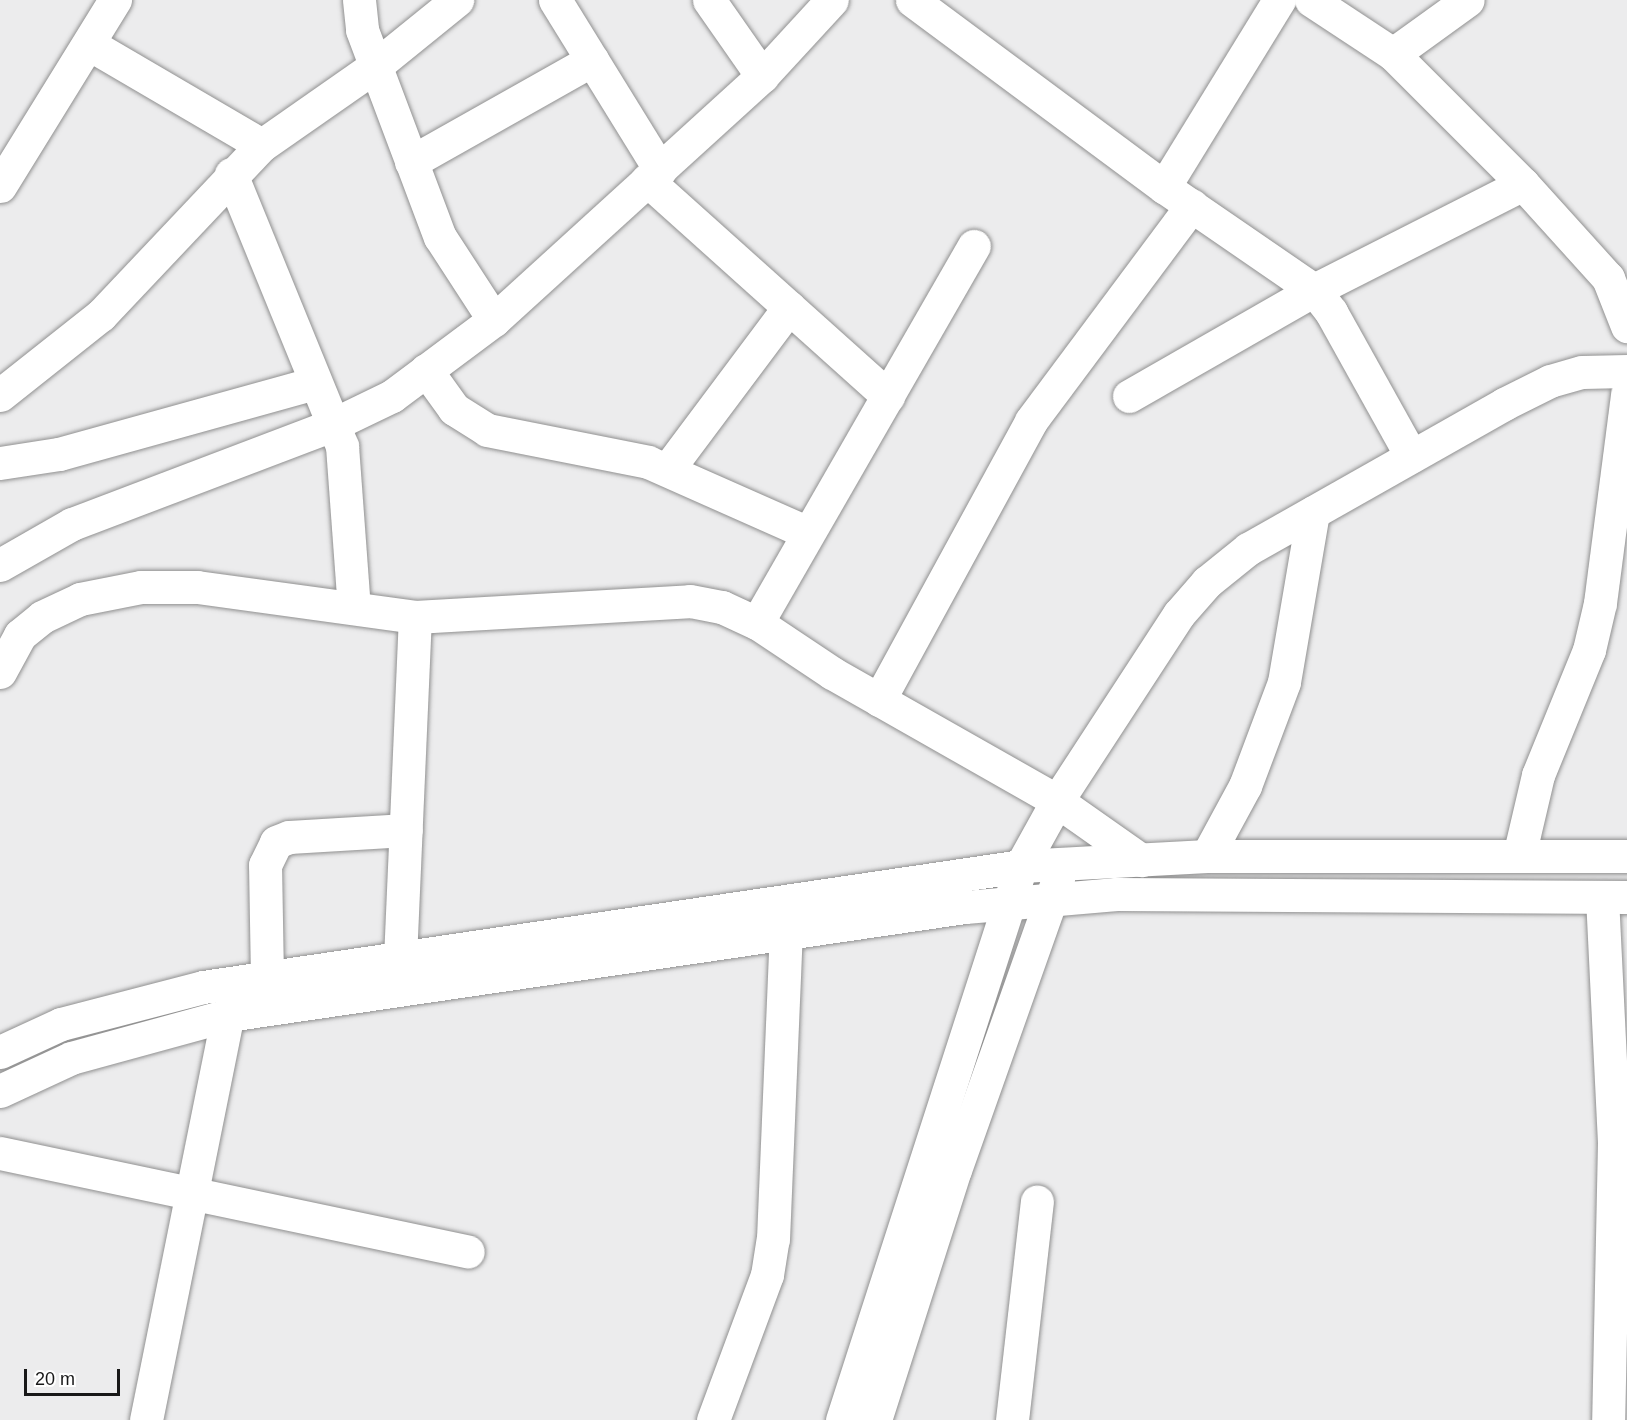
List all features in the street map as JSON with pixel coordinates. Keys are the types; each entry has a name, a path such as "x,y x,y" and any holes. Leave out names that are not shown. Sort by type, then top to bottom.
{"street":[{"path":"0,186 115,0"},
{"path":"359,0 362,30 378,64 411,162 440,237 494,320"},
{"path":"0,395 101,315 231,174 262,145 378,64 457,0"},
{"path":"555,0 592,60 653,175 789,307 888,396"},
{"path":"709,0 762,76"},
{"path":"0,566 72,524 332,425 392,396 494,320 762,76 832,0"},
{"path":"912,0 1164,187 1314,290 1331,312 1411,456"},
{"path":"1164,187 1279,0"},
{"path":"1311,0 1393,54 1523,184 1608,278 1627,326"},
{"path":"1393,54 1468,0"},
{"path":"89,44 262,145"},
{"path":"411,162 592,60"},
{"path":"231,174 332,425 348,474 354,608"},
{"path":"1129,396 1314,290 1523,184"},
{"path":"879,699 1031,421 1192,205"},
{"path":"757,623 974,246"},
{"path":"668,469 789,307"},
{"path":"426,370 454,409 487,430 668,469 808,534"},
{"path":"842,1420 1007,903 1021,866 1057,801 1179,615 1207,582 1248,549 1411,456 1550,381 1582,372 1627,370"},
{"path":"0,463 59,454 315,383"},
{"path":"1519,856 1538,774 1590,650 1600,603 1627,394"},
{"path":"1207,856 1249,776 1284,682 1313,512"},
{"path":"0,672 20,635 42,617 80,599 141,587 197,586 415,617 690,601 722,607 757,623 879,699 1057,801 1141,860"},
{"path":"400,959 415,617"},
{"path":"267,978 265,865 276,842 289,837 406,830"},
{"path":"0,1052 61,1024 203,987 1021,866 1207,856 1627,856"},
{"path":"875,1420 956,1170 1052,898 1062,863"},
{"path":"0,1091 71,1058 228,1015 1007,903 1116,894 1614,897 1620,1142 1608,1420"},
{"path":"712,1420 767,1275 773,1239 786,933"},
{"path":"146,1420 190,1192 228,1015"},
{"path":"0,1153 468,1252"},
{"path":"1012,1420 1037,1201"}]}
